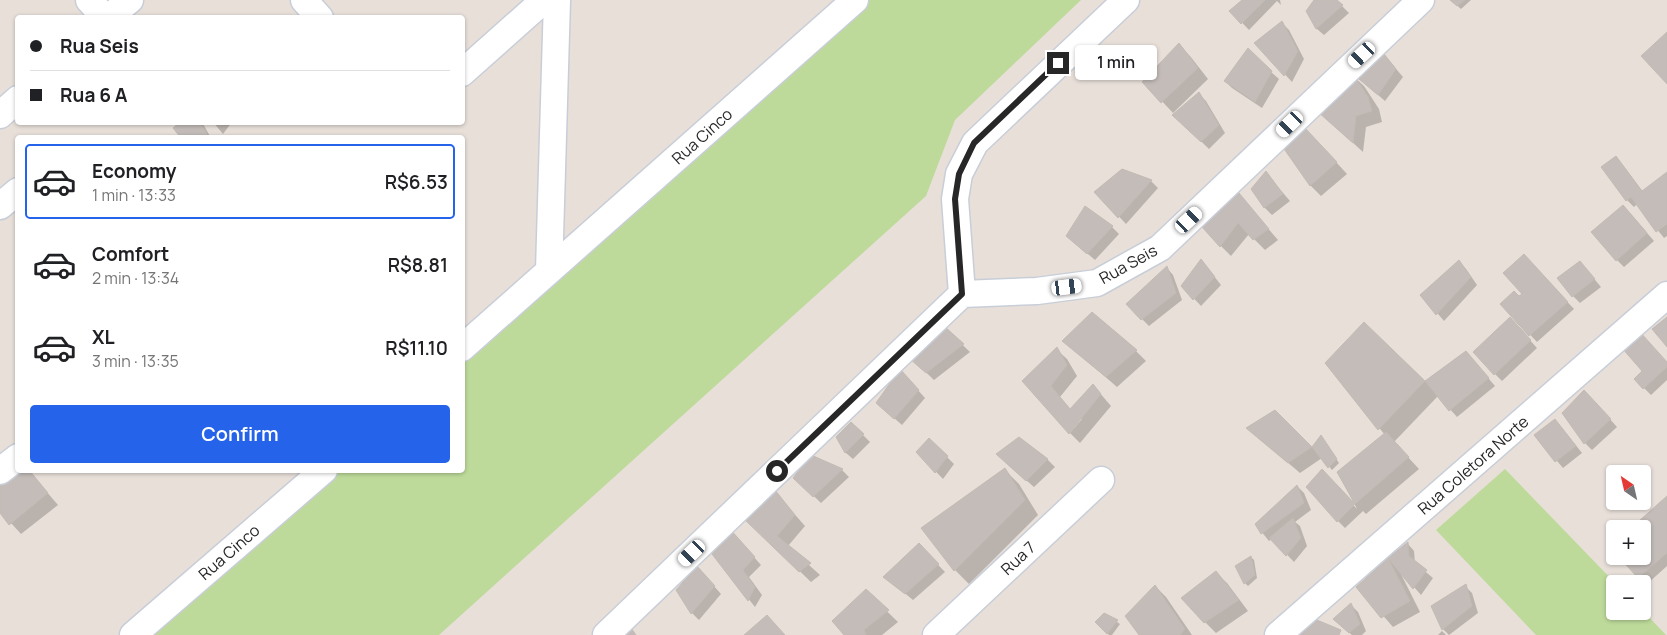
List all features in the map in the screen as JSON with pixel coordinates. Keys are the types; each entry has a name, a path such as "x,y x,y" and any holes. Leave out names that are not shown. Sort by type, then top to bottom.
{"street":[{"path":"89,0 103,15"},
{"path":"110,15 130,0"},
{"path":"304,0 317,15"},
{"path":"465,70 544,0"},
{"path":"549,271 557,0"},
{"name":"Rua Cinco","path":"465,345 855,0"},
{"path":"606,635 962,294 955,199 959,174 974,143 1126,0"},
{"name":"Rua Seis","path":"962,294 1037,291 1096,283 1160,248 1420,0"},
{"path":"0,114 15,102"},
{"path":"0,206 15,193"},
{"name":"Rua Coletora Norte","path":"1278,635 1667,296"},
{"path":"0,472 15,460"},
{"name":"Rua Cinco","path":"133,635 321,473"},
{"name":"Rua 7","path":"936,635 1101,480"}],"green space":[{"path":"867,0 1081,0 955,120 926,196 439,635 128,635 317,473 465,473 465,345"},
{"path":"1505,469 1607,575 1606,620 1651,619 1666,635 1536,635 1436,530"}],"building":[{"path":"1242,0 1265,0 1241,24 1229,11"},
{"path":"1314,0 1337,0 1343,5 1316,29 1306,11"},
{"path":"1450,0 1465,0 1457,6"},
{"path":"1282,21 1298,51 1284,76 1254,43"},
{"path":"1667,32 1667,84 1641,56"},
{"path":"1179,43 1198,68 1161,103 1142,82"},
{"path":"1248,48 1272,71 1255,102 1224,81"},
{"path":"1380,49 1396,69 1378,95 1353,74"},
{"path":"1353,74 1368,97 1372,111 1356,116 1353,143 1317,111"},
{"path":"1199,92 1219,125 1201,142 1172,115"},
{"path":"176,125 202,125 207,135 179,135 173,128"},
{"path":"1304,127 1337,162 1310,186 1280,143"},
{"path":"1616,156 1642,191 1667,172 1667,224 1656,232 1631,197 1626,201 1601,167"},
{"path":"1122,169 1152,180 1118,218 1094,192"},
{"path":"1266,171 1283,194 1264,208 1251,189"},
{"path":"1234,187 1269,229 1253,240 1238,223 1220,247 1202,227"},
{"path":"1623,205 1647,233 1616,261 1591,232"},
{"path":"1085,206 1113,226 1087,254 1066,236"},
{"path":"1524,254 1568,302 1529,336 1500,304 1514,291 1519,296 1522,294 1503,273"},
{"path":"1201,259 1215,277 1193,300 1181,286"},
{"path":"1459,260 1471,277 1436,315 1420,295"},
{"path":"1580,261 1595,279 1572,297 1557,278"},
{"path":"1167,266 1176,293 1141,320 1126,304"},
{"path":"1092,312 1137,350 1106,377 1062,341"},
{"path":"1510,317 1531,340 1494,375 1473,352"},
{"path":"1667,317 1667,347 1652,329"},
{"path":"1364,322 1425,381 1378,430 1325,363"},
{"path":"944,326 964,344 926,373 910,359"},
{"path":"1640,332 1667,362 1667,367 1643,389 1634,379 1642,371 1622,348"},
{"path":"1057,347 1067,365 1051,386 1070,409 1093,384 1101,394 1069,434 1022,381"},
{"path":"1466,351 1489,378 1449,411 1425,381"},
{"path":"900,369 919,390 894,419 876,403"},
{"path":"1584,390 1611,419 1584,444 1562,413"},
{"path":"1275,410 1312,447 1288,463 1246,428"},
{"path":"1555,419 1576,446 1555,462 1534,435"},
{"path":"851,422 864,434 845,453 836,437"},
{"path":"1386,432 1409,457 1355,504 1337,472"},
{"path":"1321,435 1337,459 1328,468 1312,447"},
{"path":"1019,437 1048,459 1026,481 996,454"},
{"path":"929,438 948,456 935,473 916,452"},
{"path":"811,455 843,469 813,497 793,478"},
{"path":"1005,468 1025,500 954,571 921,528"},
{"path":"1322,469 1355,504 1337,522 1306,487"},
{"path":"16,473 31,473 48,493 9,525 0,513 0,486"},
{"path":"1297,485 1304,503 1261,534 1255,524"},
{"path":"775,490 795,515 777,536 811,563 799,572 744,519"},
{"path":"1667,496 1667,553 1641,575 1635,575 1626,565 1651,565 1651,520 1640,520"},
{"path":"1293,518 1301,538 1286,556 1269,538"},
{"path":"729,528 755,557 743,570 755,587 748,601 712,554"},
{"path":"1408,542 1409,556 1427,570 1413,589 1388,558"},
{"path":"919,543 939,564 905,594 883,577"},
{"path":"1251,556 1255,575 1244,584 1235,566"},
{"path":"1388,558 1410,601 1381,618 1356,587"},
{"path":"697,566 715,586 691,614 676,590"},
{"path":"1216,571 1239,600 1204,623 1181,598"},
{"path":"1466,584 1472,606 1442,630 1431,606"},
{"path":"1155,585 1185,629 1180,635 1139,635 1125,616"},
{"path":"866,589 889,610 864,630 866,635 844,635 832,621"},
{"path":"1351,603 1360,624 1349,633 1333,619"},
{"path":"1104,613 1118,620 1107,634 1095,622"},
{"path":"767,615 785,635 744,635"},
{"path":"1312,618 1341,630 1339,635 1291,635"},
{"path":"631,628 636,635 625,635"}],"route":[{"path":"777,471 962,294 955,199 959,174 974,143 1058,63"}]}
